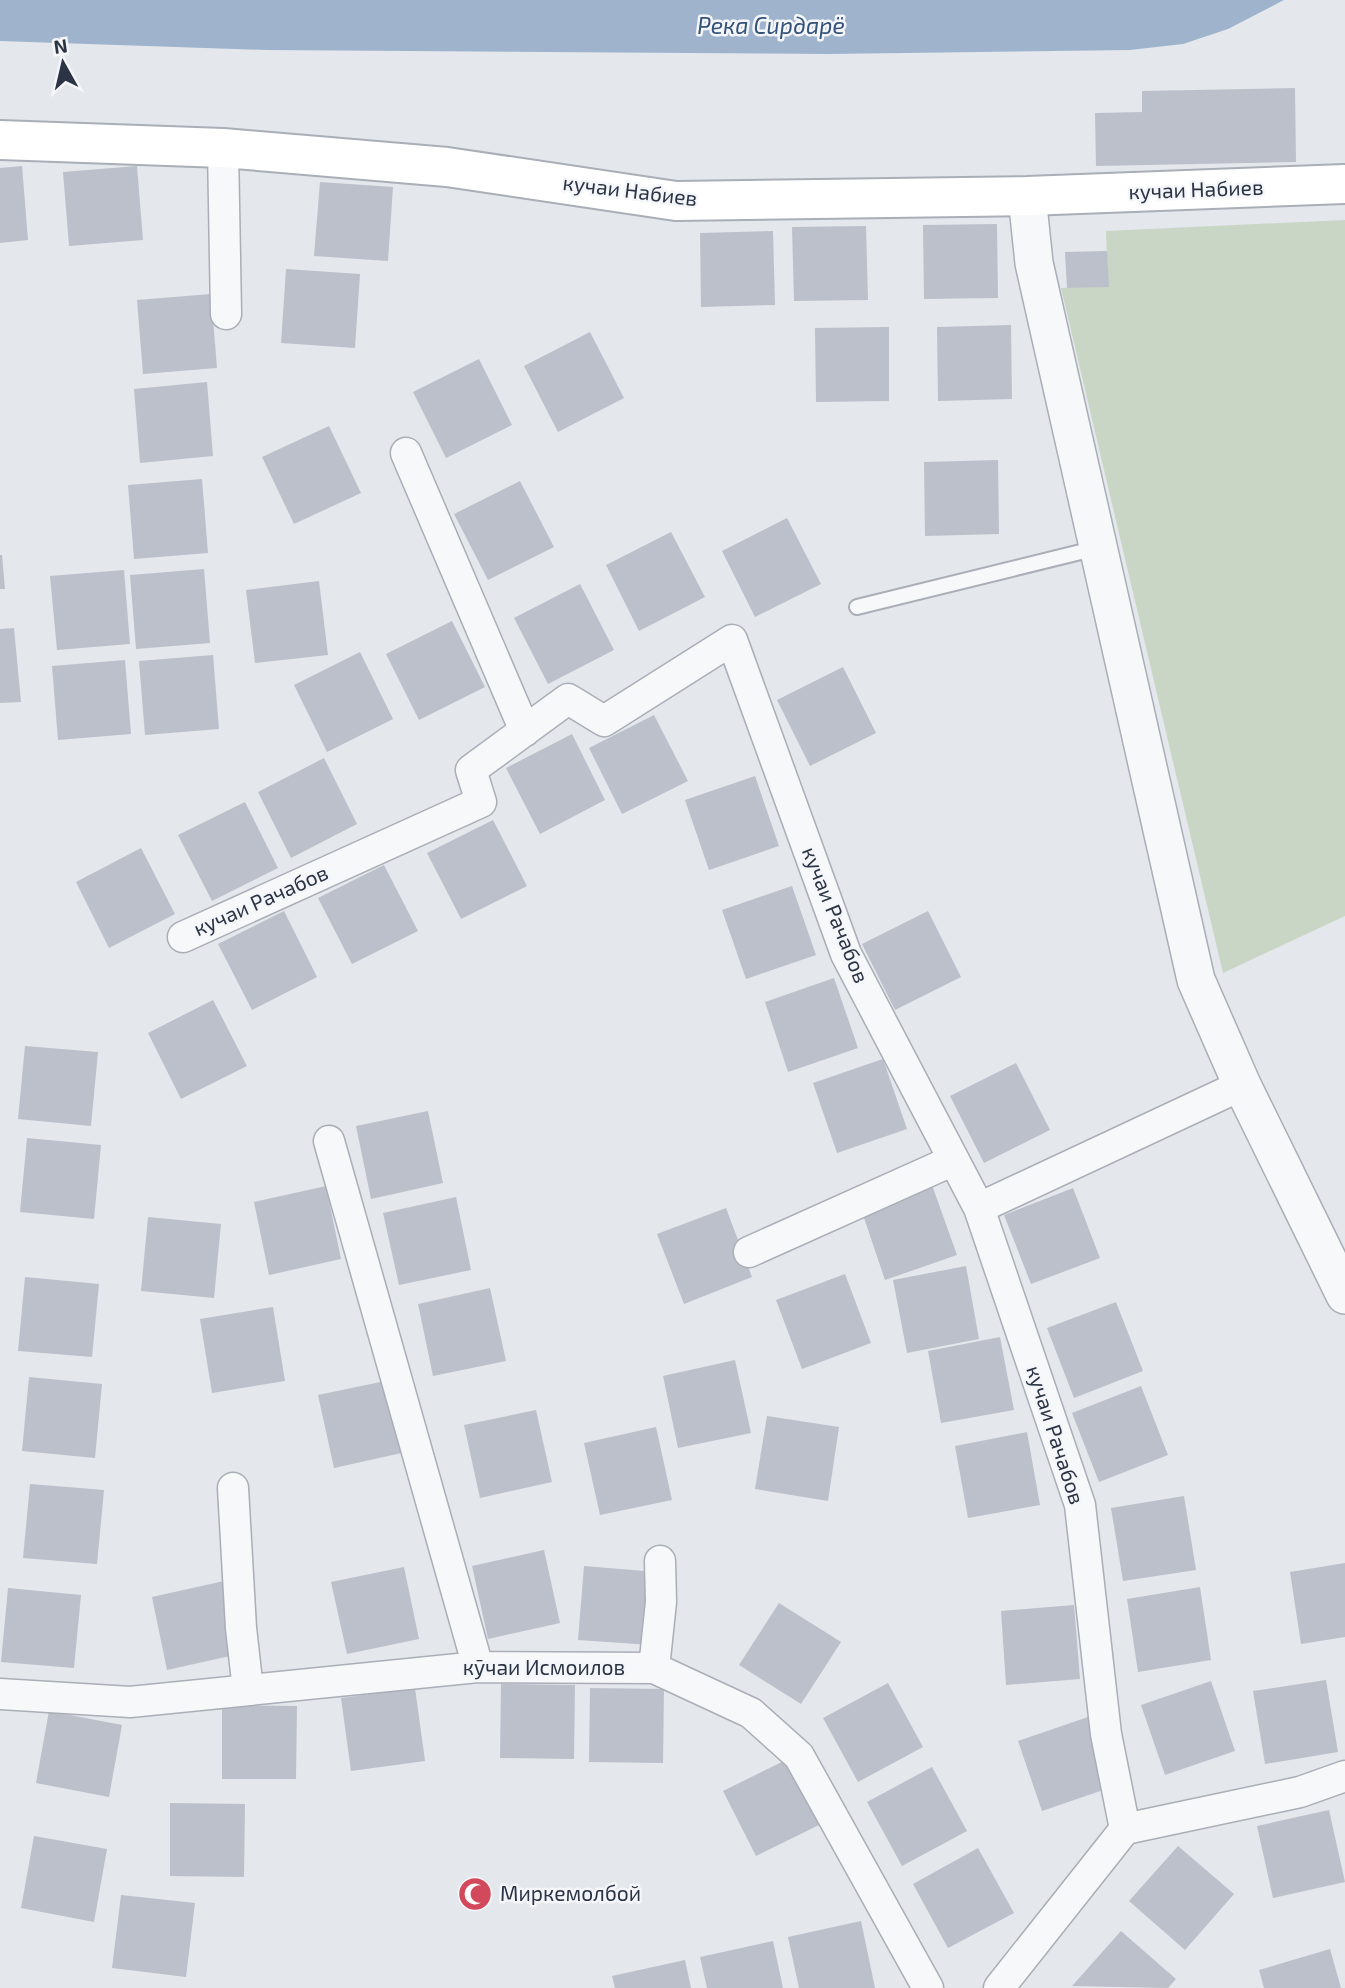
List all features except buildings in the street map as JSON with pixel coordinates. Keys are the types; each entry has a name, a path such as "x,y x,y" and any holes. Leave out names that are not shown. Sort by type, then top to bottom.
{"main road":[{"name":"кучаи Набиев","path":"0,140 223,148 447,167 676,201 1027,196 1345,184"}],"street":[{"path":"223,148 226,314"},
{"path":"1027,196 1034,262 1196,979 1242,1084 1345,1295"},
{"path":"406,453 525,731"},
{"name":"кучаи Рачабов","path":"183,937 481,802 471,771 568,699 604,721 732,640 846,954 979,1208 1080,1505 1106,1734 1125,1829"},
{"path":"979,1208 1242,1084"},
{"path":"330,1141 478,1667"},
{"path":"749,1252 954,1160"},
{"path":"233,1488 248,1690"},
{"path":"654,1668 661,1602 660,1561"},
{"name":"кӯчаи Исмоилов","path":"0,1694 130,1702 478,1667 654,1668 751,1713 799,1756 928,1988"},
{"path":"999,1988 1125,1829 1300,1792 1345,1776"}],"lane":[{"path":"857,607 1099,548"}],"green space":[{"path":"1345,220 1345,916 1223,973 1061,288 1108,286 1106,231"}],"water":[{"name":"Река Сирдарё","path":"0,0 1284,0 1228,29 1183,44 1130,50 828,54 267,50 0,41"}],"place":[{"name":"Миркемолбой","path":"475,1894"}]}
